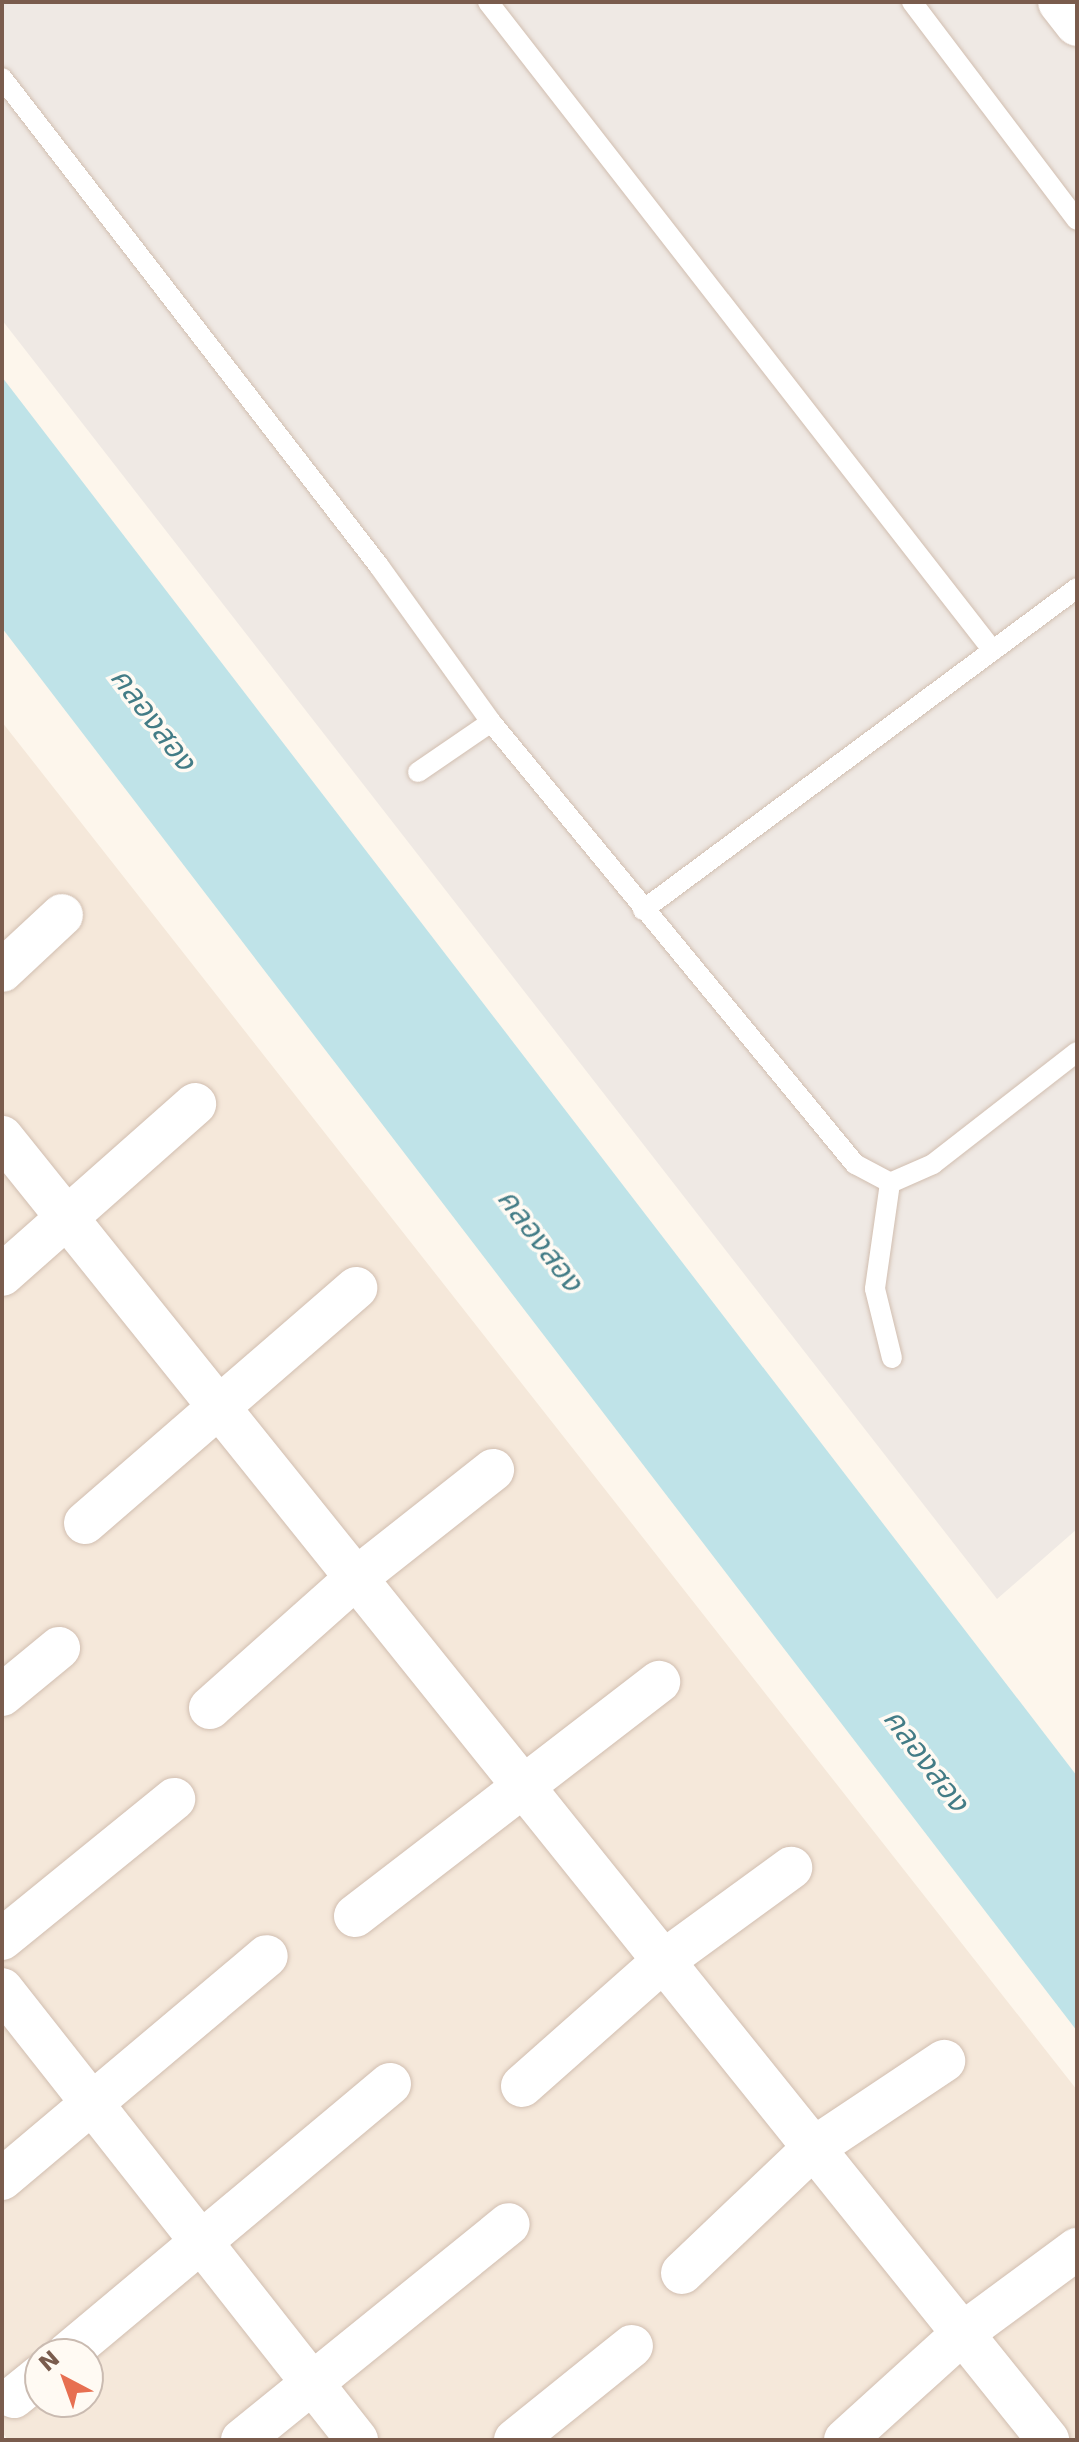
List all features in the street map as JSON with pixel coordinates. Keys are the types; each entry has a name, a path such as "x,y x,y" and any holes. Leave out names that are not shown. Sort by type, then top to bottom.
{"street":[{"path":"1060,2 1077,24"},
{"path":"2,971 62,915"},
{"path":"2,1275 195,1104"},
{"path":"2,1137 519,1786 1048,2440"},
{"path":"85,1523 215,1407 356,1288"},
{"path":"210,1708 355,1579 493,1470"},
{"path":"2,1695 59,1648"},
{"path":"355,1916 519,1786 659,1682"},
{"path":"2,1939 174,1799"},
{"path":"522,2086 662,1962 791,1868"},
{"path":"2,2179 267,1956"},
{"path":"2,1989 94,2104 200,2245 357,2440"},
{"path":"682,2273 812,2149 944,2061"},
{"path":"87,2338 390,2084"},
{"path":"242,2440 509,2224"},
{"path":"845,2440 963,2333 1077,2249"},
{"path":"515,2440 632,2346"}],"lane":[{"path":"488,2 993,651"},
{"path":"912,2 1077,220"},
{"path":"2,78 379,566 491,722 855,1164 890,1183"},
{"path":"643,910 1077,588"},
{"path":"418,772 491,722"},
{"path":"890,1183 933,1164 1077,1052"},
{"path":"890,1183 875,1289 892,1358"}],"shaded area":[{"path":"2,2 1077,2 1077,1529 997,1599 2,320"},
{"path":"2,722 1077,2090 1077,2440 8,2440 2,2432"}],"water":[{"name":"คลองสอง","path":"2,377 1077,1776 1077,2031 2,628"}]}
